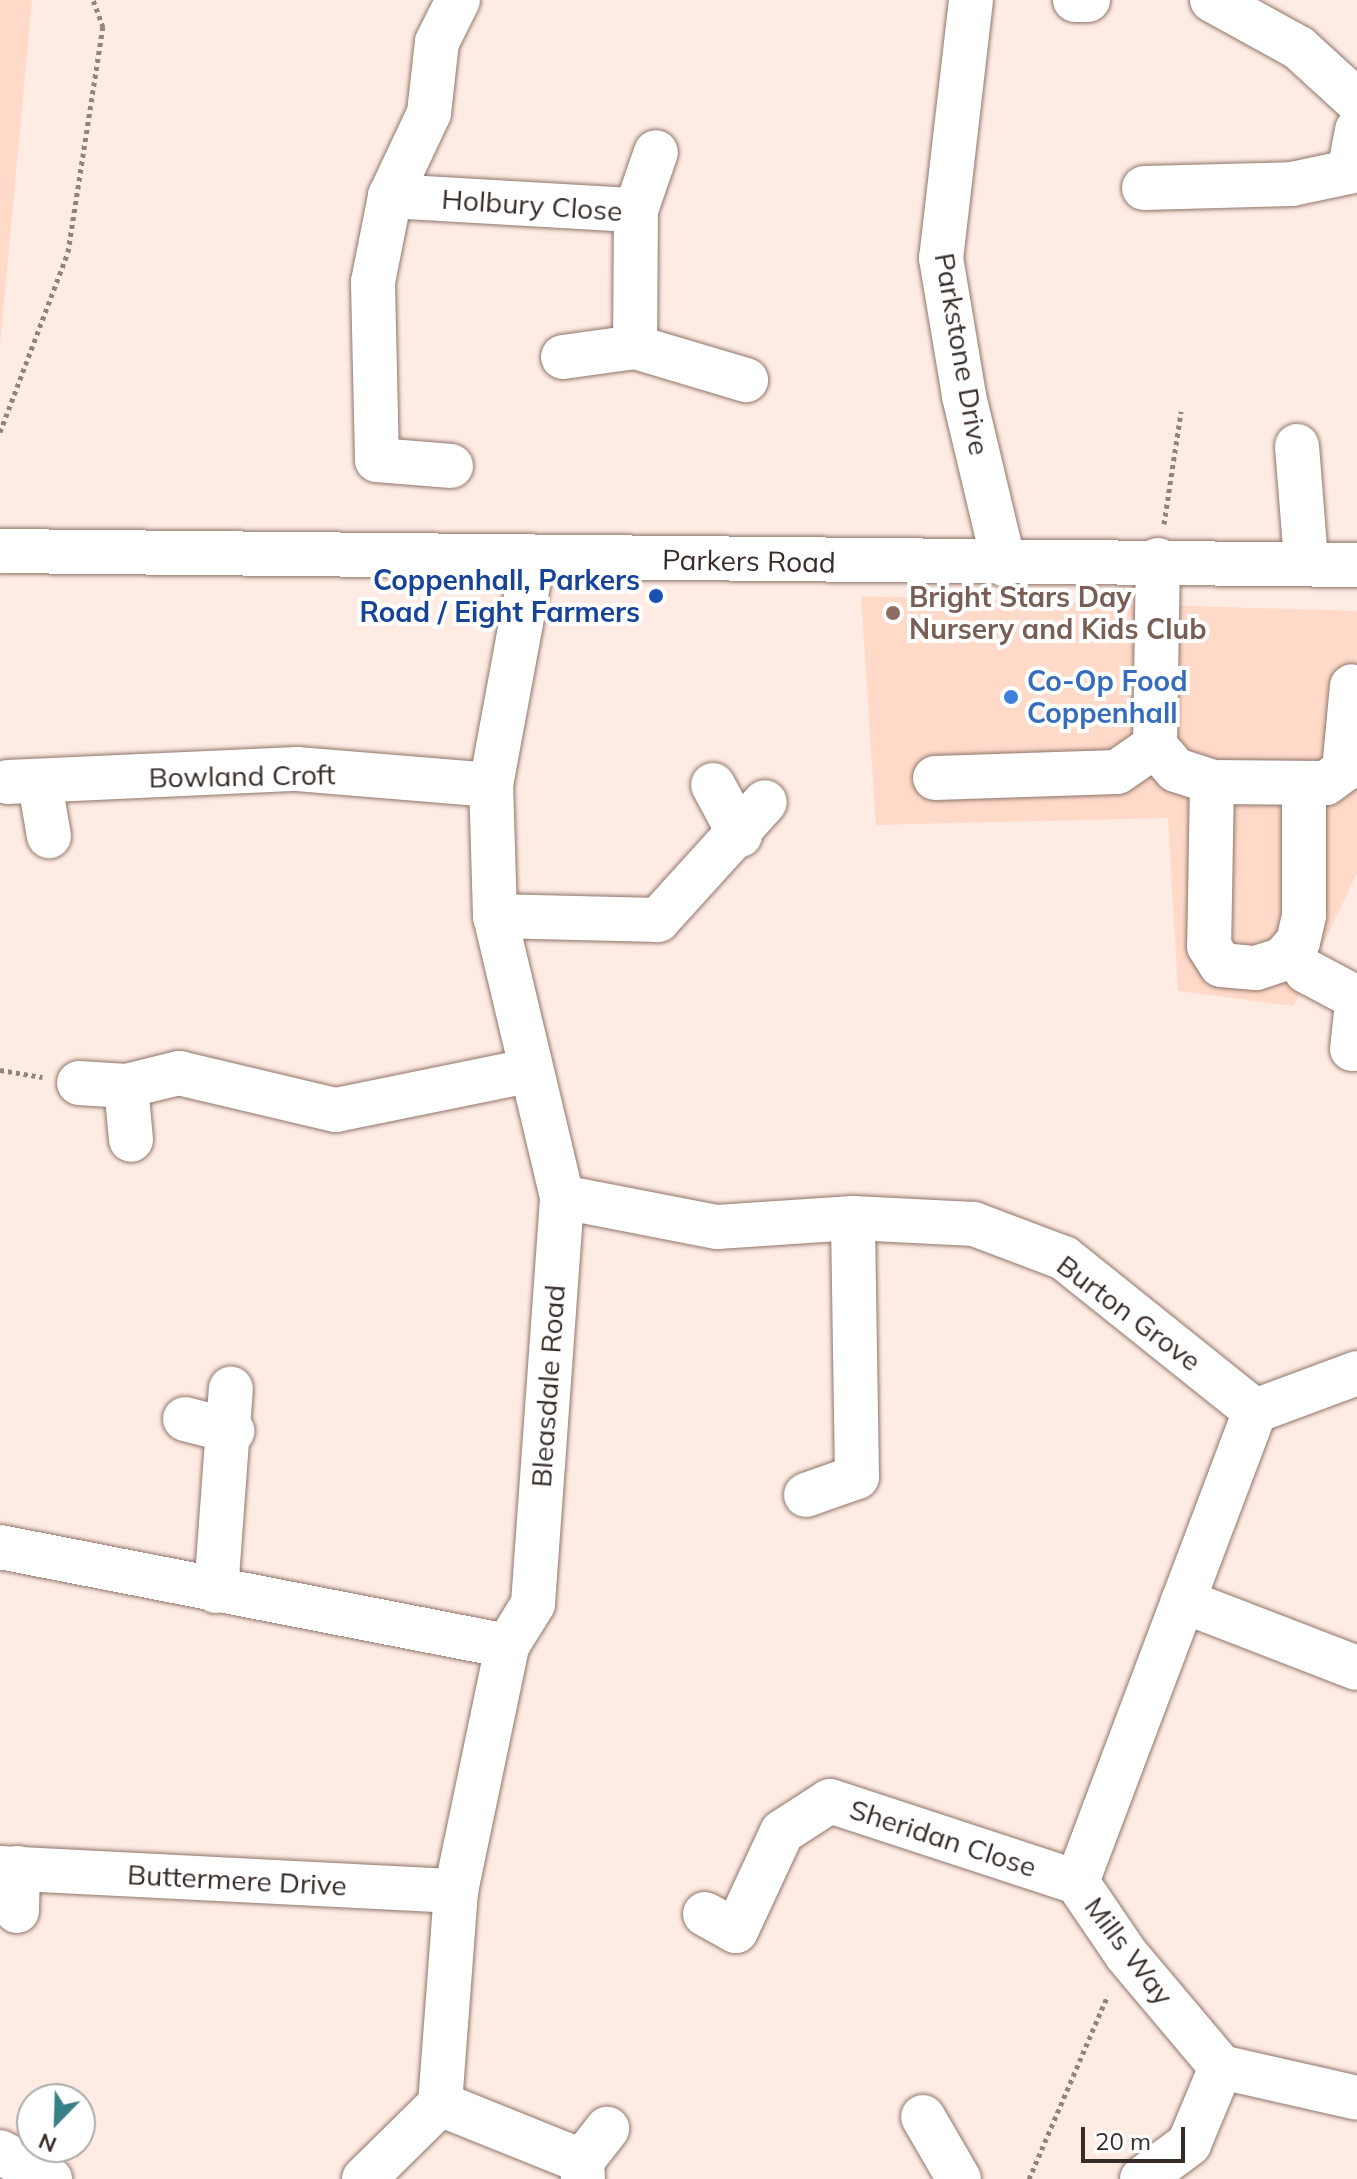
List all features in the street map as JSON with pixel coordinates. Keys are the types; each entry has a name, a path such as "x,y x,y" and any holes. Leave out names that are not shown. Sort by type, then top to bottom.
{"street":[{"path":"451,466 360,463 373,282 390,196 429,113 437,42 458,0"},
{"name":"Parkstone Drive","path":"971,0 941,258 964,396 1004,564"},
{"path":"1075,0 1088,0"},
{"path":"1212,0 1299,48 1357,101"},
{"path":"1144,188 1292,184 1353,174 1357,130"},
{"path":"636,210 656,152"},
{"name":"Holbury Close","path":"390,196 636,210 635,347"},
{"path":"563,357 635,347 746,380"},
{"path":"1297,446 1306,561"},
{"name":"Parkers Road","path":"0,551 1004,564 1158,560 1306,561 1357,565"},
{"name":"Bleasdale Road","path":"440,2104 456,1891 507,1646 533,1604 562,1197 528,1071 495,916 491,785 533,559"},
{"path":"1158,560 1155,746 1176,770 1212,782 1326,783 1344,770 1352,686"},
{"path":"935,778 1117,772 1155,746"},
{"name":"Bowland Croft","path":"49,836 24,783 297,769 491,785"},
{"path":"1212,782 1209,946 1221,965 1256,968 1283,959 1298,942 1304,783"},
{"path":"495,916 658,920 752,819 713,785"},
{"path":"1306,971 1357,998"},
{"path":"1352,1049 1357,1004"},
{"path":"79,1083 126,1086 179,1073 336,1110 528,1071"},
{"path":"126,1086 131,1140"},
{"name":"Burton Grove","path":"562,1197 717,1227 853,1218 974,1224 1064,1258 1255,1411"},
{"path":"806,1495 873,1484 853,1218"},
{"path":"1255,1411 1357,1373"},
{"path":"185,1419 231,1410 216,1591"},
{"name":"Mills Way","path":"1221,2067 1126,1954 1077,1882 1255,1411"},
{"path":"0,1547 507,1646"},
{"path":"1183,1601 1357,1668"},
{"name":"Sheridan Close","path":"736,1932 782,1832 830,1801 1077,1882"},
{"name":"Buttermere Drive","path":"17,1911 9,1868 456,1891"},
{"path":"1142,2179 1189,2144 1221,2067 1357,2098"},
{"path":"364,2179 440,2104 591,2156"},
{"path":"923,2117 959,2179"},
{"path":"0,2152 44,2167"}],"path":[{"path":"0,432 68,252 103,27 93,0"},
{"path":"1158,560 1181,411"},
{"path":"1029,2179 1126,1954"}],"shaded area":[{"path":"0,0 32,0 0,345"},
{"path":"861,596 1357,611 1357,873 1294,1006 1178,991 1168,818 876,825"}],"place":[{"name":"Coppenhall, Parkers Road / Eight Farmers","path":"656,596"},
{"name":"Bright Stars Day Nursery and Kids Club","path":"893,613"},
{"name":"Co-Op Food Coppenhall","path":"1011,697"}]}
